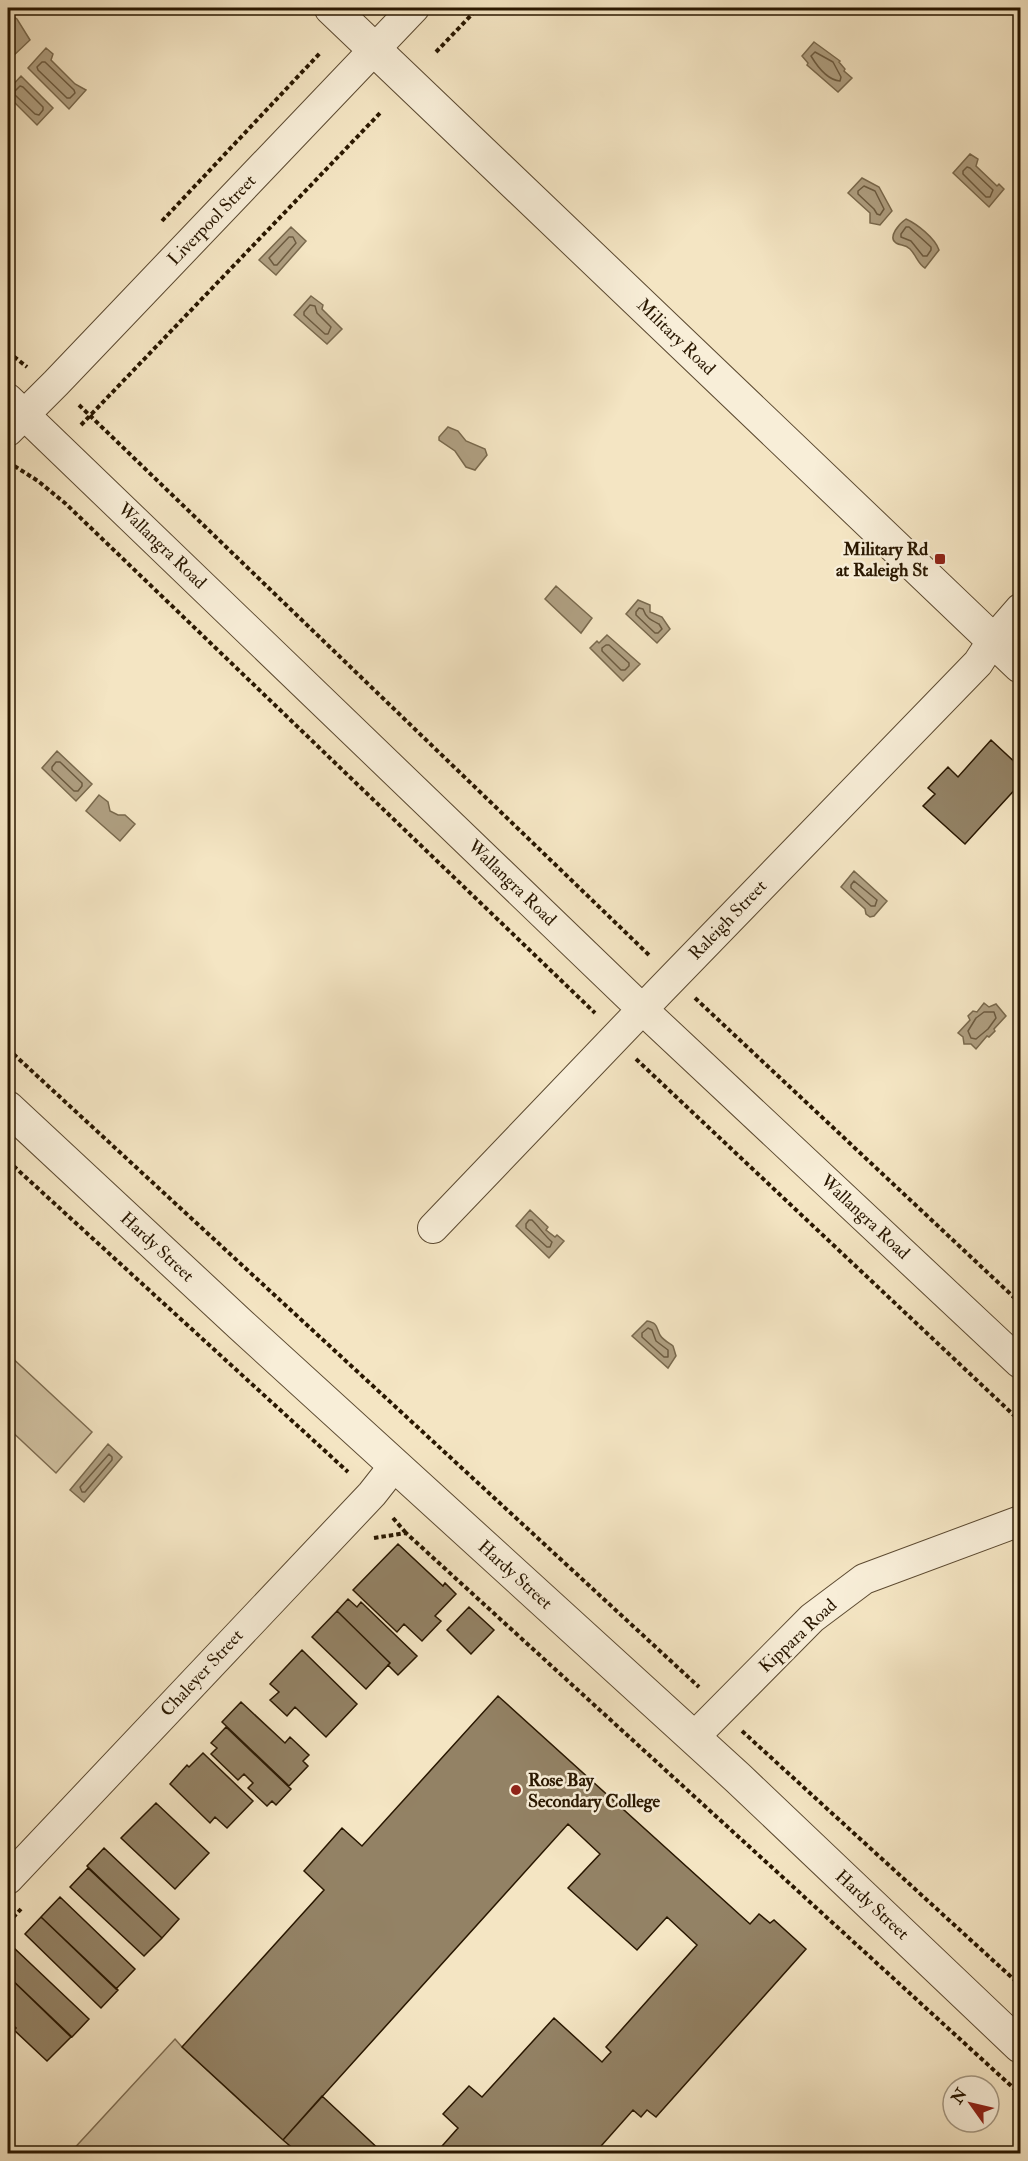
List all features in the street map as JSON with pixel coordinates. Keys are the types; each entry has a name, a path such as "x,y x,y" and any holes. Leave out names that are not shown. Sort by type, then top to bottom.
{"street":[{"name":"Military Road","path":"332,8 1020,666"},
{"name":"Liverpool Street","path":"13,415 56,383 414,8"},
{"name":"Wallangra Road","path":"13,415 59,447 642,1009 1020,1363"},
{"name":"Raleigh Street","path":"433,1228 978,663 993,640 1020,609"},
{"name":"Hardy Street","path":"8,1108 394,1466 694,1737 1020,2046"},
{"name":"Chaleyer Street","path":"8,1879 372,1494 394,1466"},
{"name":"Kippara Road","path":"694,1737 812,1618 864,1579 1020,1521"}],"path":[{"path":"436,52 478,8"},
{"path":"159,225 320,53"},
{"path":"33,478 59,447 381,111"},
{"path":"8,351 26,366 56,383 673,977 1020,1303"},
{"path":"26,366 34,358"},
{"path":"8,462 66,504 589,1008 622,1030 635,1058 662,1085 1020,1421"},
{"path":"8,1049 686,1674 720,1711 1020,1985"},
{"path":"8,1161 372,1494 406,1533 1020,2094"},
{"path":"368,1536 376,1538 406,1533"},
{"path":"8,1923 24,1906"}],"shaded area":[{"path":"8,1354 92,1432 56,1473 8,1428"},
{"path":"175,2039 296,2151 294,2154 69,2154"}],"water":[{"path":"11,15 17,19 30,40 11,58 8,55 8,17"},
{"path":"814,42 840,61 844,71 852,78 838,92 807,65 808,63 802,56"},
{"path":"46,48 53,54 51,60 75,84 86,90 69,109 28,68"},
{"path":"21,76 53,108 37,125 8,96 8,90"},
{"path":"970,154 978,159 976,166 997,186 999,184 1004,189 989,207 953,173"},
{"path":"862,178 879,187 892,211 880,225 870,223 870,213 848,193"},
{"path":"906,219 925,232 939,250 925,268 910,249 894,240 895,230"},
{"path":"291,227 306,241 276,275 259,260"},
{"path":"311,296 323,305 322,309 342,329 327,344 294,315"},
{"path":"448,427 458,431 466,441 485,449 487,455 475,470 466,467 455,451 439,440"},
{"path":"556,586 592,618 581,633 545,599"},
{"path":"638,600 650,605 650,612 662,617 670,629 657,643 626,614"},
{"path":"607,635 640,664 623,681 590,648"},
{"path":"57,751 92,784 76,801 42,768"},
{"path":"99,795 108,802 110,811 118,815 125,815 135,824 120,841 86,811"},
{"path":"854,871 887,901 874,916 870,917 866,914 865,909 841,887"},
{"path":"984,1003 989,1007 996,1004 1006,1016 994,1029 995,1031 989,1037 987,1036 976,1049 971,1044 964,1044 963,1037 958,1033 970,1020 968,1016 973,1011 977,1012"},
{"path":"530,1210 548,1227 546,1230 564,1241 549,1258 516,1226"},
{"path":"647,1321 655,1324 661,1337 673,1346 676,1356 668,1368 632,1336"},
{"path":"108,1444 122,1457 84,1502 70,1490"}],"building":[{"path":"991,740 1020,767 1020,784 965,844 923,806 935,794 928,788 948,767 958,777"},
{"path":"398,1544 443,1586 445,1583 456,1594 435,1616 441,1621 422,1641 404,1624 397,1632 353,1590"},
{"path":"348,1599 357,1607 361,1602 417,1656 398,1675 388,1665 390,1663 337,1611"},
{"path":"469,1607 494,1630 471,1654 447,1630"},
{"path":"337,1611 390,1663 366,1689 312,1637"},
{"path":"302,1650 357,1704 326,1737 295,1707 287,1716 270,1700 279,1692 270,1684"},
{"path":"498,1696 750,1924 759,1914 770,1923 774,1920 806,1949 656,2117 647,2110 641,2117 633,2110 594,2154 435,2154 458,2128 443,2114 469,2086 482,2097 554,2018 602,2062 611,2052 606,2047 697,1945 667,1917 637,1950 568,1888 600,1854 568,1824 283,2140 182,2047 324,1890 304,1871 342,1828 362,1846"},
{"path":"241,1702 285,1743 290,1737 309,1755 303,1761 308,1766 289,1786 222,1722"},
{"path":"226,1727 291,1789 276,1805 272,1801 267,1806 248,1788 253,1783 244,1774 238,1780 211,1754 217,1748 211,1743"},
{"path":"203,1753 253,1801 227,1828 215,1817 210,1823 170,1784 187,1765 189,1767"},
{"path":"156,1803 209,1853 175,1889 121,1838"},
{"path":"104,1848 179,1919 162,1938 87,1866"},
{"path":"88,1868 162,1938 144,1956 70,1887"},
{"path":"60,1897 135,1969 116,1989 41,1917"},
{"path":"41,1917 118,1990 101,2008 25,1934"},
{"path":"13,1947 89,2019 72,2037 8,1976 8,1953"},
{"path":"8,1976 71,2037 47,2061 14,2030 16,2028 8,2020"},
{"path":"322,2096 384,2154 298,2154 283,2140"}],"place":[{"name":"Military Rd at Raleigh St","path":"940,559"},
{"name":"Rose Bay Secondary College","path":"516,1790"}]}
